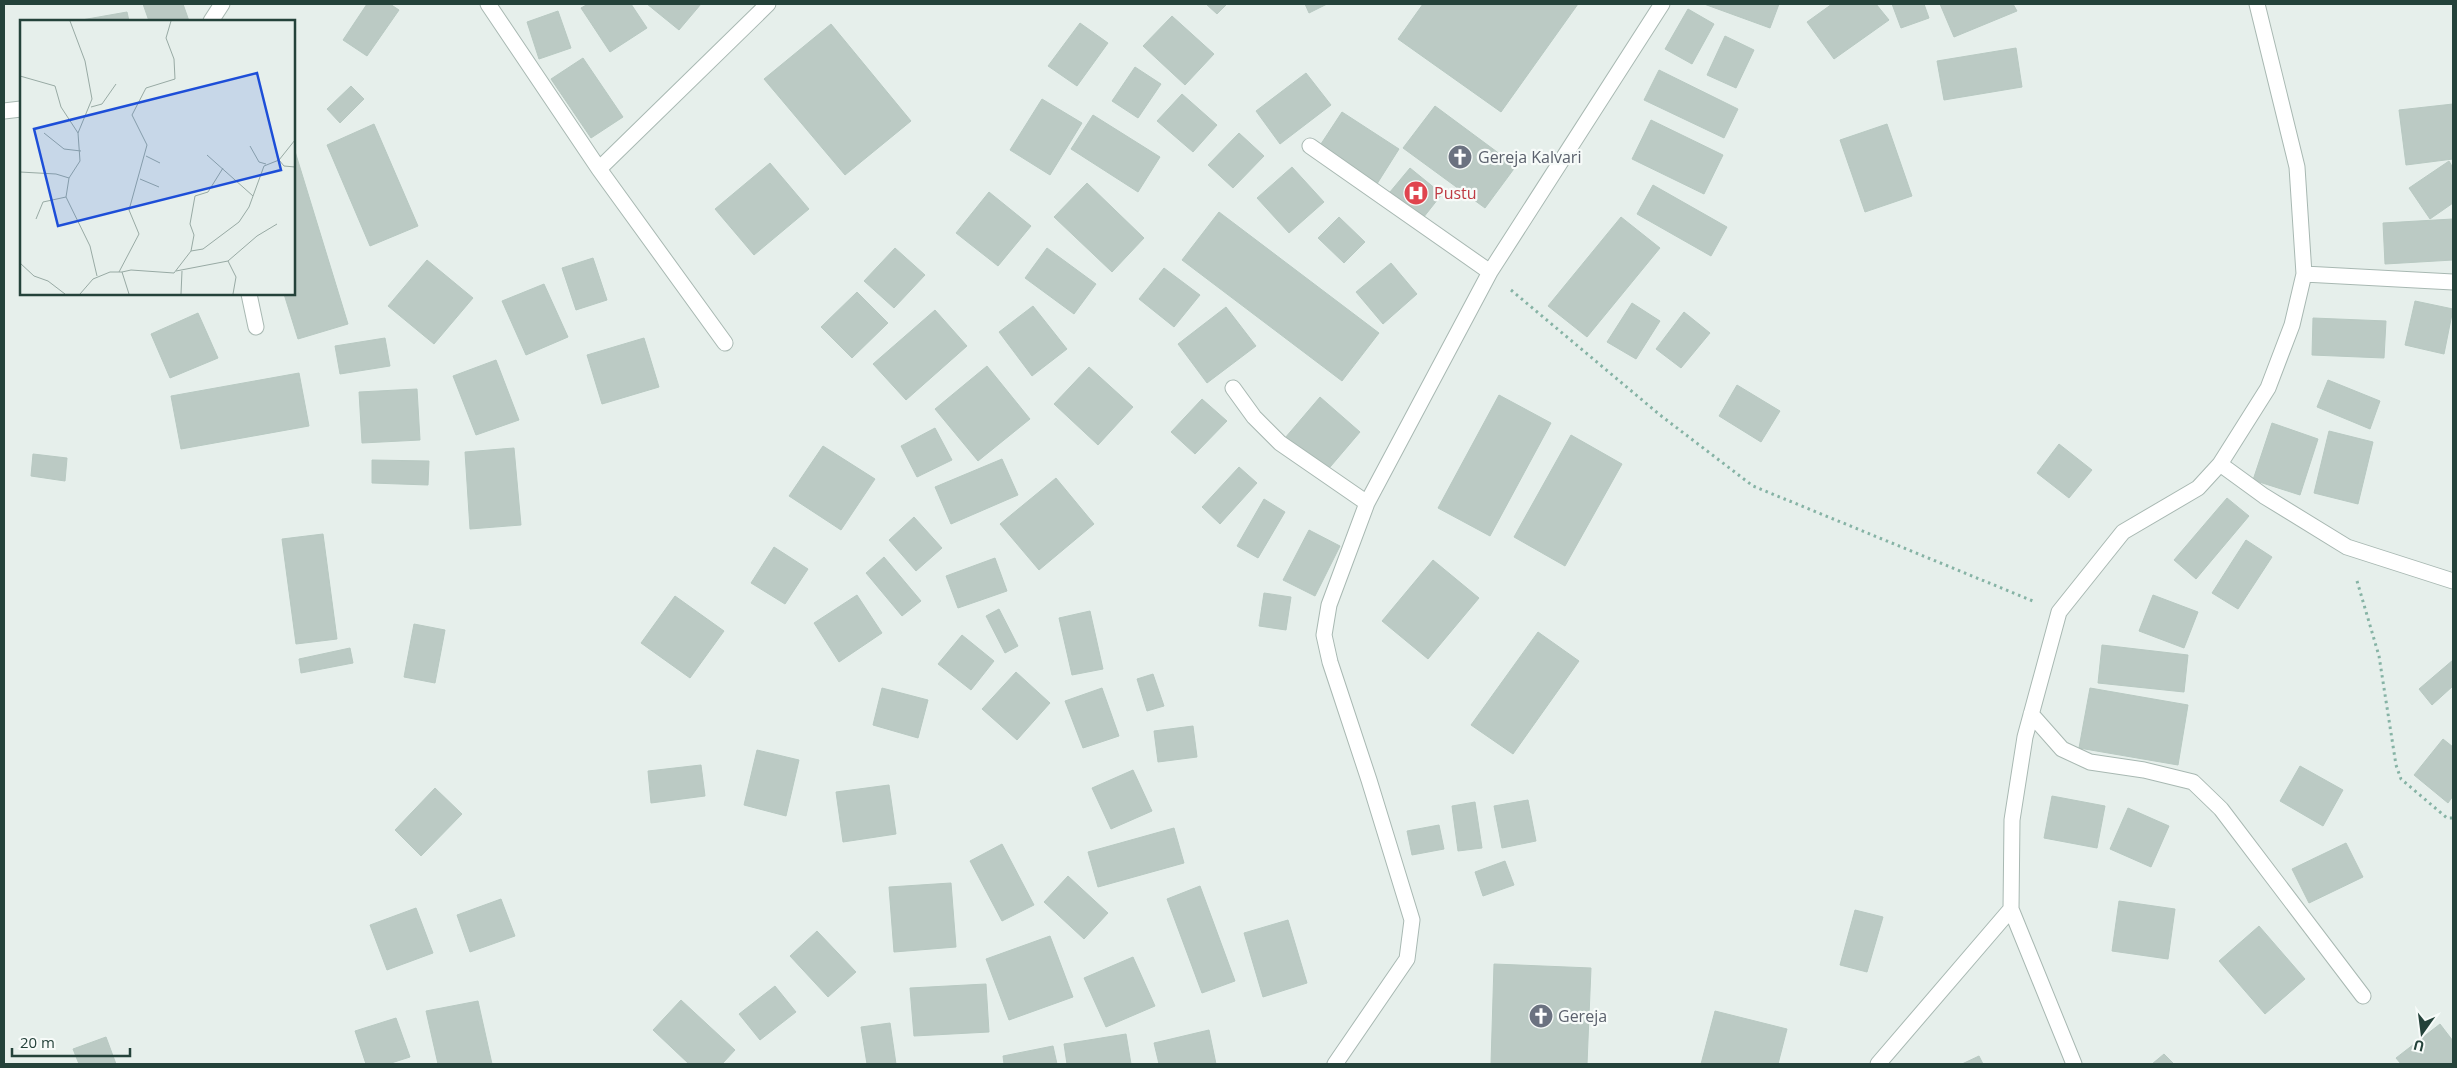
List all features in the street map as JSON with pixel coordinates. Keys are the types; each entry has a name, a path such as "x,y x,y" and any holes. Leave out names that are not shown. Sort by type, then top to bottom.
{"street":[{"path":"212,20 222,4"},
{"path":"488,4 599,169 725,343"},
{"path":"599,169 768,4"},
{"path":"1335,1064 1407,959 1412,920 1330,662 1324,635 1329,604 1367,503 1490,272 1662,4"},
{"path":"2074,1064 2011,909 2012,820 2025,737 2058,612 2123,532 2198,488 2220,464 2268,388 2292,325 2304,274 2297,167 2257,4"},
{"path":"4,111 20,109"},
{"path":"1310,146 1490,272"},
{"path":"2304,274 2453,282"},
{"path":"248,295 256,327"},
{"path":"1233,388 1254,417 1280,443 1367,503"},
{"path":"2220,464 2280,507 2347,546 2453,580"},
{"path":"2031,714 2062,749 2090,762 2144,770 2193,782 2221,809 2363,996"},
{"path":"1878,1064 2011,909"}],"path":[{"path":"1490,272 1660,416 1752,486 2058,612"},
{"path":"2347,546 2379,656 2396,765 2401,779 2447,818 2453,818"}],"building":[{"path":"143,4 183,4 189,20 149,20"},
{"path":"367,4 390,4 399,10 367,56 343,40"},
{"path":"588,4 631,4 647,28 610,52 581,8"},
{"path":"647,4 701,4 679,30"},
{"path":"1206,4 1227,4 1217,14"},
{"path":"1305,4 1327,4 1309,13"},
{"path":"1423,4 1578,4 1501,112 1398,39"},
{"path":"1704,4 1779,4 1770,28"},
{"path":"1832,4 1876,4 1889,20 1834,59 1807,22"},
{"path":"1892,4 1924,4 1929,18 1901,28"},
{"path":"1940,4 2013,4 2017,11 1954,37"},
{"path":"1688,9 1714,24 1692,64 1665,49"},
{"path":"558,11 571,48 539,59 527,22"},
{"path":"127,12 129,20 82,20"},
{"path":"1172,16 1214,54 1185,85 1143,46"},
{"path":"1080,23 1108,43 1077,86 1048,66"},
{"path":"831,24 911,121 845,175 764,79"},
{"path":"1725,36 1754,50 1736,88 1707,75"},
{"path":"2016,48 2022,87 1944,100 1937,61"},
{"path":"583,58 623,117 591,138 551,79"},
{"path":"1135,67 1161,84 1138,118 1112,101"},
{"path":"1659,70 1738,109 1724,138 1644,100"},
{"path":"1306,73 1331,105 1280,144 1256,111"},
{"path":"351,86 364,99 340,123 327,109"},
{"path":"1182,94 1217,125 1193,152 1157,121"},
{"path":"1042,99 1082,123 1050,175 1010,150"},
{"path":"2453,104 2453,159 2406,165 2399,110"},
{"name":"Gereja Kalvari","path":"1435,106 1516,166 1485,208 1403,148"},
{"path":"1342,112 1399,149 1375,187 1317,150"},
{"path":"1093,115 1160,157 1138,192 1071,149"},
{"path":"1651,120 1723,155 1704,194 1632,159"},
{"path":"374,124 418,226 370,246 327,145"},
{"path":"1887,124 1912,196 1865,212 1840,140"},
{"path":"1239,133 1264,156 1233,188 1208,165"},
{"path":"295,151 348,324 298,339 284,295 295,295"},
{"path":"2449,161 2453,168 2453,203 2430,219 2409,188"},
{"path":"770,163 809,209 754,255 715,209"},
{"path":"1292,167 1324,202 1289,233 1257,198"},
{"name":"Pustu","path":"1410,168 1442,194 1423,218 1390,192"},
{"path":"1087,183 1144,238 1112,272 1054,217"},
{"path":"1653,185 1727,227 1711,256 1637,214"},
{"path":"989,192 1031,226 998,266 956,233"},
{"path":"1219,212 1379,333 1342,381 1182,260"},
{"path":"1339,217 1365,242 1344,263 1318,238"},
{"path":"1621,217 1660,248 1587,337 1548,306"},
{"path":"2453,219 2453,260 2385,264 2383,223"},
{"path":"895,248 925,275 894,308 864,281"},
{"path":"1047,248 1096,284 1074,314 1025,278"},
{"path":"593,258 607,300 576,310 562,268"},
{"path":"427,260 473,298 434,344 388,306"},
{"path":"1391,263 1417,294 1383,324 1356,292"},
{"path":"1164,268 1200,295 1174,327 1139,299"},
{"path":"544,284 568,337 526,355 502,301"},
{"path":"857,292 888,323 852,358 821,327"},
{"path":"2415,301 2453,309 2444,354 2405,345"},
{"path":"1632,303 1660,321 1636,359 1607,342"},
{"path":"1033,306 1067,349 1032,376 999,332"},
{"path":"1226,307 1256,346 1207,383 1178,344"},
{"path":"935,310 967,346 906,400 873,364"},
{"path":"1684,312 1710,333 1681,368 1656,349"},
{"path":"198,313 218,358 170,378 151,334"},
{"path":"2313,318 2386,321 2384,358 2312,355"},
{"path":"385,338 390,366 340,374 335,346"},
{"path":"644,338 659,387 602,404 587,355"},
{"path":"496,360 519,420 476,435 453,376"},
{"path":"987,366 1030,419 978,461 935,409"},
{"path":"1089,367 1133,407 1098,445 1054,404"},
{"path":"299,373 309,426 181,449 171,396"},
{"path":"2328,380 2380,401 2370,429 2317,407"},
{"path":"1737,385 1780,411 1761,442 1719,416"},
{"path":"417,389 420,440 362,443 359,392"},
{"path":"1499,395 1551,423 1490,536 1438,508"},
{"path":"1320,397 1360,432 1325,473 1285,438"},
{"path":"1202,399 1227,421 1195,454 1171,432"},
{"path":"2272,423 2318,439 2300,495 2253,480"},
{"path":"935,428 952,460 917,477 901,446"},
{"path":"2329,431 2373,442 2358,504 2314,493"},
{"path":"1571,435 1622,464 1565,566 1514,537"},
{"path":"2059,444 2092,470 2069,498 2037,473"},
{"path":"823,446 875,479 841,530 789,496"},
{"path":"514,448 521,525 470,529 465,452"},
{"path":"33,454 67,458 65,481 31,476"},
{"path":"1002,459 1018,495 951,524 935,487"},
{"path":"372,460 429,461 428,485 372,483"},
{"path":"1239,467 1257,483 1220,524 1202,507"},
{"path":"1056,478 1094,524 1039,570 1000,524"},
{"path":"2227,498 2249,516 2196,579 2174,560"},
{"path":"1264,499 1285,512 1258,558 1237,546"},
{"path":"914,517 942,548 916,571 889,540"},
{"path":"1309,530 1340,546 1315,596 1283,580"},
{"path":"323,534 337,639 296,644 282,539"},
{"path":"2246,540 2272,557 2238,609 2212,593"},
{"path":"774,547 808,569 785,604 751,583"},
{"path":"884,557 921,601 902,616 866,573"},
{"path":"995,558 1007,591 958,608 946,576"},
{"path":"1433,560 1479,598 1428,659 1382,621"},
{"path":"1264,593 1291,597 1286,630 1259,626"},
{"path":"857,595 882,633 839,662 814,623"},
{"path":"2153,595 2198,612 2184,648 2139,631"},
{"path":"675,596 724,631 690,678 641,643"},
{"path":"999,609 1018,646 1005,653 986,616"},
{"path":"1090,611 1103,669 1072,675 1059,618"},
{"path":"414,624 445,630 435,683 404,677"},
{"path":"1538,632 1579,661 1513,754 1471,725"},
{"path":"962,635 994,661 971,690 938,664"},
{"path":"2102,645 2188,655 2184,692 2098,683"},
{"path":"350,648 353,663 301,673 299,659"},
{"path":"2453,660 2453,686 2432,705 2419,689"},
{"path":"1016,672 1050,703 1017,740 982,709"},
{"path":"1153,674 1164,706 1147,711 1137,679"},
{"path":"882,688 928,700 918,738 873,725"},
{"path":"1102,688 1119,736 1083,748 1065,701"},
{"path":"2090,688 2188,705 2178,765 2079,748"},
{"path":"1193,726 1197,757 1158,762 1154,731"},
{"path":"2443,739 2453,747 2453,796 2448,803 2414,775"},
{"path":"757,750 799,760 786,816 744,805"},
{"path":"701,765 705,796 651,803 648,771"},
{"path":"2300,766 2343,790 2323,826 2280,801"},
{"path":"1133,770 1152,811 1111,829 1092,788"},
{"path":"889,785 896,834 843,842 836,792"},
{"path":"435,788 462,814 421,856 395,830"},
{"path":"2052,796 2105,806 2097,848 2044,838"},
{"path":"1528,800 1536,841 1502,848 1494,806"},
{"path":"1475,802 1482,848 1458,851 1452,806"},
{"path":"2128,808 2169,826 2151,867 2110,849"},
{"path":"1439,825 1444,849 1412,855 1407,831"},
{"path":"1174,828 1184,863 1098,887 1088,852"},
{"path":"2346,843 2363,877 2309,903 2292,869"},
{"path":"1002,844 1034,905 1002,921 970,861"},
{"path":"1505,861 1514,885 1483,896 1475,872"},
{"path":"1068,876 1108,913 1084,939 1044,902"},
{"path":"951,883 956,947 894,952 889,887"},
{"path":"1200,886 1235,981 1202,993 1167,899"},
{"path":"501,899 515,936 470,952 457,915"},
{"path":"2119,901 2175,909 2168,959 2112,951"},
{"path":"416,908 433,953 387,970 370,925"},
{"path":"1855,910 1883,917 1867,972 1840,965"},
{"path":"1288,920 1307,983 1263,997 1244,933"},
{"path":"2259,926 2305,979 2265,1014 2219,961"},
{"path":"817,931 856,972 828,997 790,956"},
{"path":"1050,936 1073,997 1009,1020 986,959"},
{"path":"1133,957 1155,1006 1106,1027 1084,978"},
{"name":"Gereja","path":"1494,964 1591,968 1587,1064 1491,1064"},
{"path":"986,984 989,1032 914,1036 910,988"},
{"path":"775,986 796,1012 760,1040 739,1014"},
{"path":"681,1000 735,1050 722,1064 689,1064 653,1030"},
{"path":"478,1001 492,1064 438,1064 426,1011"},
{"path":"1715,1011 1787,1029 1778,1064 1701,1064"},
{"path":"396,1018 410,1057 388,1064 366,1064 355,1031"},
{"path":"890,1023 896,1064 867,1064 861,1027"},
{"path":"2440,1024 2453,1041 2453,1064 2401,1064 2396,1058"},
{"path":"1209,1030 1216,1064 1159,1064 1154,1043"},
{"path":"1126,1034 1131,1064 1067,1064 1064,1044"},
{"path":"106,1037 116,1064 79,1064 73,1049"},
{"path":"1053,1046 1057,1064 1004,1064 1003,1056"},
{"path":"2164,1054 2174,1064 2152,1064"},
{"path":"1979,1056 1983,1064 1962,1064"}],"place":[{"name":"Gereja Kalvari","path":"1460,157"},
{"name":"Pustu","path":"1416,193"},
{"name":"Gereja","path":"1541,1016"}]}
